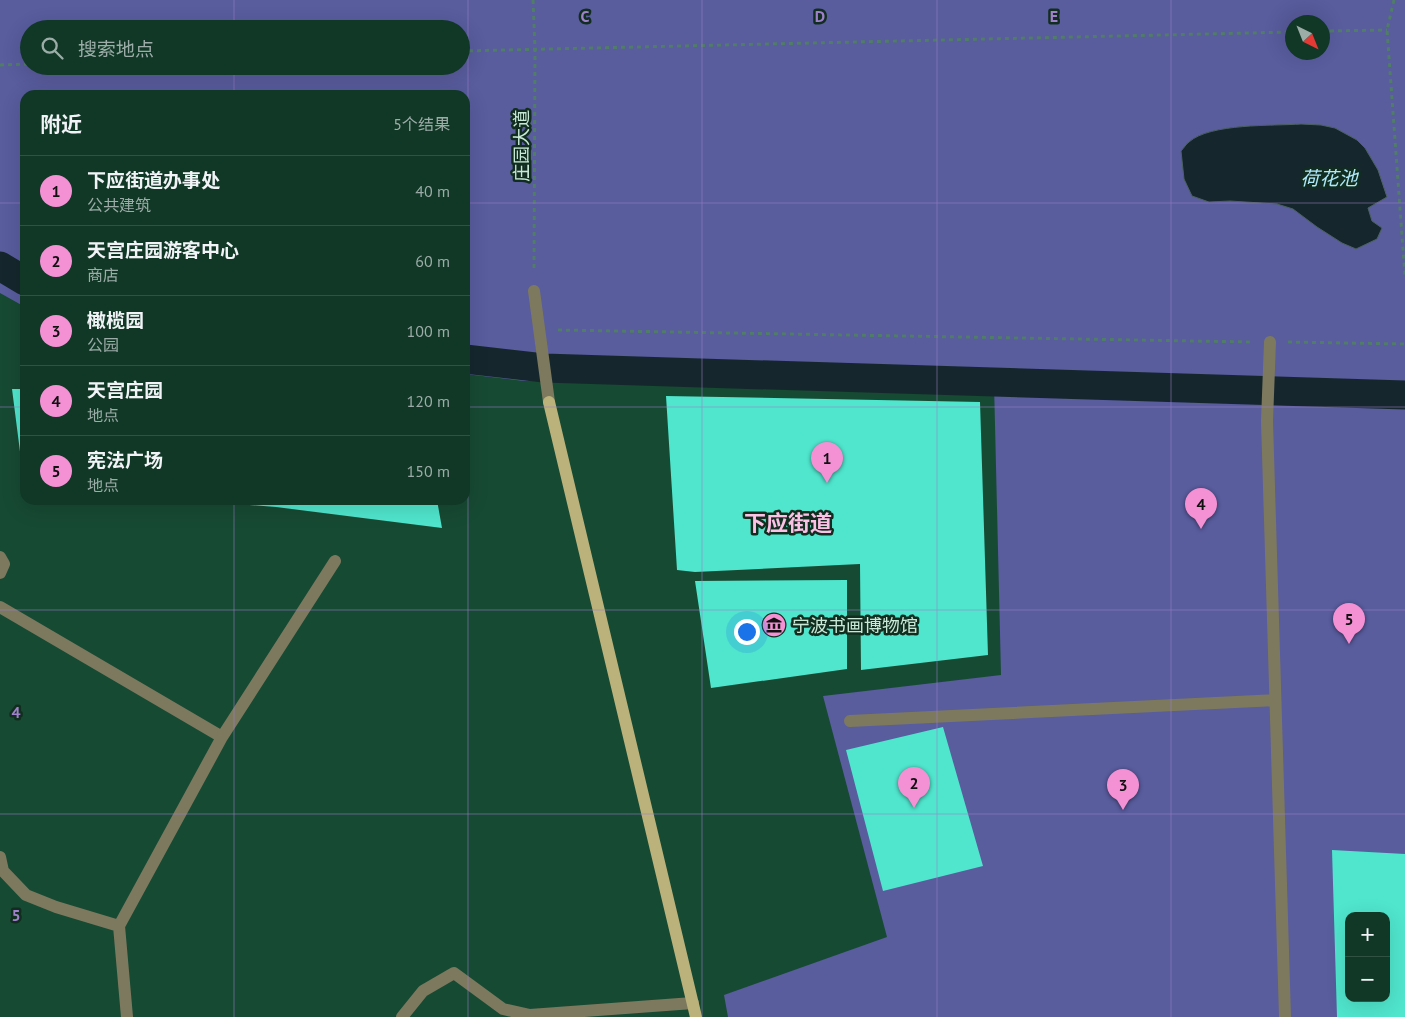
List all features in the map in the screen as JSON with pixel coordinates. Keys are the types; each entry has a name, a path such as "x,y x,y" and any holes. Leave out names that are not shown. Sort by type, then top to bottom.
{"main road":[{"path":"549,402 696,1017"}],"street":[{"path":"534,292 549,402"},
{"path":"1270,342 1267,421 1285,1017"},
{"path":"0,557 4,564 0,572"},
{"path":"127,1017 119,926 222,737 335,560"},
{"path":"0,607 222,737"},
{"path":"850,721 1275,700"},
{"path":"0,857 3,871 26,894 56,907 119,926"},
{"path":"402,1017 424,990 454,973 504,1009 530,1015 693,1003"}],"path":[{"name":"庄园大道","path":"533,0 535,49 534,292"},
{"path":"1394,0 1387,30 1405,277"},
{"path":"1330,32 1387,30"},
{"path":"470,51 1285,32"},
{"path":"0,65 20,64"},
{"path":"539,330 1405,344"}],"shaded area":[{"path":"0,0 1405,0 1405,1017 728,1017 724,995 887,937 823,696 1001,675 994,383 524,381 470,375 470,90 20,90 20,304 0,293"}],"water":[{"name":"荷花池","path":"1301,124 1335,128 1357,140 1365,148 1378,170 1387,197 1368,208 1372,221 1382,228 1377,239 1356,249 1342,243 1293,209 1277,204 1230,201 1209,202 1192,196 1184,179 1181,151 1189,142 1211,131 1226,128"}],"building":[{"path":"12,389 20,389 20,452"},
{"path":"666,396 980,402 988,655 861,670 860,564 695,572 677,570"},
{"path":"249,505 438,505 442,528"},
{"name":"宁波书画博物馆","path":"847,580 847,669 711,688 695,581"},
{"path":"943,727 983,866 883,891 846,750"},
{"path":"1332,850 1405,854 1405,1017 1337,1017"}],"waterway":[{"path":"0,266 20,278"},
{"path":"470,360 544,368 1405,395"}],"place":[{"name":"下应街道办事处","path":"827,483"},
{"name":"天宫庄园","path":"1201,529"},
{"name":"宁波书画博物馆","path":"774,625"},
{"name":"宪法广场","path":"1349,644"},
{"name":"天宫庄园游客中心","path":"914,808"},
{"name":"橄榄园","path":"1123,810"}],"district":[{"name":"下应街道","path":"788,523"}]}
